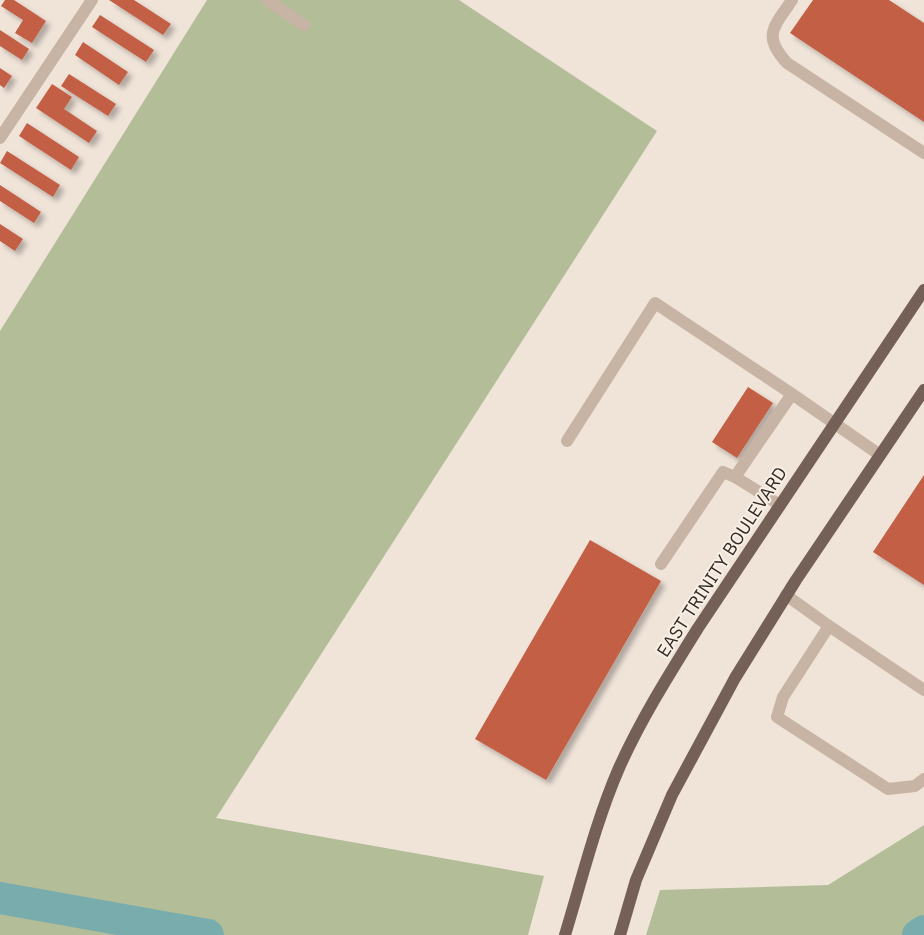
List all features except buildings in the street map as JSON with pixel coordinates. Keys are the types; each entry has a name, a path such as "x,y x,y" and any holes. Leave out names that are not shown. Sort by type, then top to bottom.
{"main road":[{"name":"EAST TRINITY BOULEVARD","path":"565,935 602,812 619,768 666,678 924,290"},
{"path":"620,935 636,880 677,786 736,678 786,595 924,390"}],"street":[{"path":"0,138 92,0"},
{"path":"267,0 304,25"},
{"path":"792,0 773,30 772,39 776,52 787,63 924,153"},
{"path":"567,441 655,303 880,455"},
{"path":"735,477 792,394"},
{"path":"661,564 723,472 735,477 780,505"},
{"path":"786,595 924,690"},
{"path":"829,626 783,697 777,717 888,789 915,786 924,779"}],"green space":[{"path":"207,0 459,0 657,131 216,818 544,876 528,935 0,935 0,331"},
{"path":"924,825 924,935 646,935 660,890 828,885"}],"waterway":[{"path":"0,898 208,935"},
{"path":"918,935 924,931"}]}
